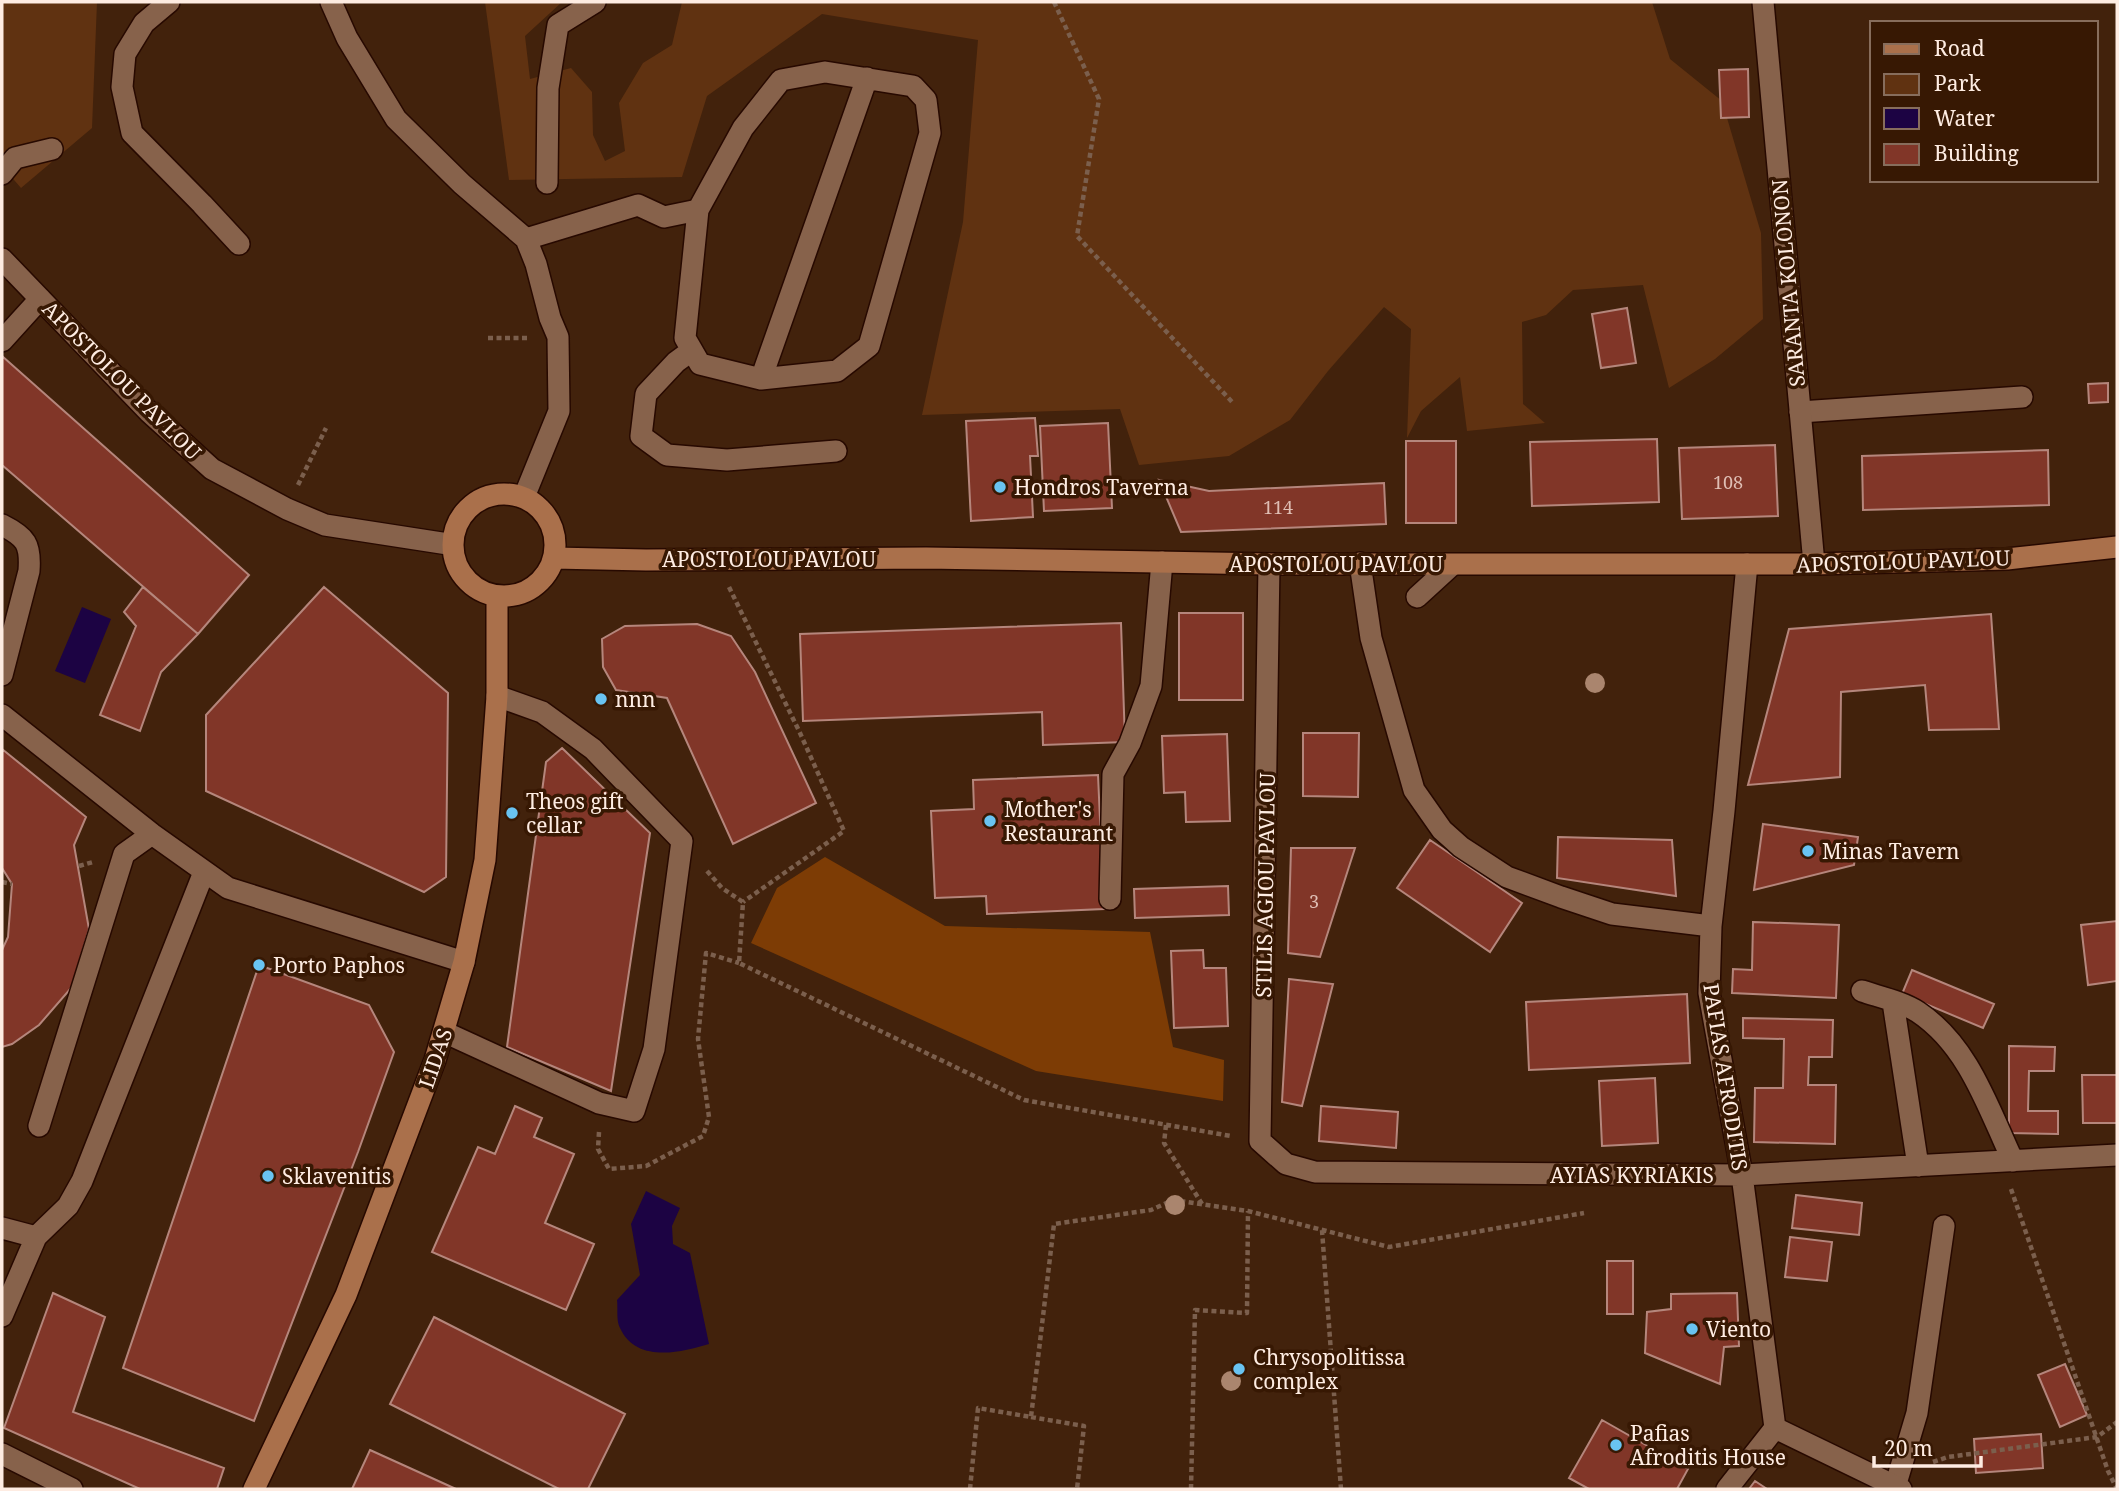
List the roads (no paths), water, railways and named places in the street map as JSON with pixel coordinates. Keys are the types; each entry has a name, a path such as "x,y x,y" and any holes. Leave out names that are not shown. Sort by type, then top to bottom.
{"main road":[{"path":"496,494 524,496 536,504 547,515 555,536 554,558 548,572 526,592 512,596 497,596 474,586 466,579 456,562 452,543 456,528 472,505 496,494"},
{"name":"APOSTOLOU PAVLOU","path":"554,558 926,558 1452,565 1814,564 2007,559 2117,547"},
{"name":"LIDAS","path":"254,1489 346,1295 436,1059 464,962 485,860 497,696 497,596"}],"street":[{"path":"169,2 144,23 125,54 122,87 132,133 239,244"},
{"path":"331,2 347,38 396,119 462,184 526,239 536,264 550,318 558,337 559,411 524,496"},
{"path":"547,183 548,88 558,25 595,2"},
{"name":"SARANTA KOLONON","path":"1763,2 1814,564"},
{"path":"825,72 867,78 913,86 926,100 930,133 869,345 837,372 761,379 700,364 685,338 698,210 743,128 781,79 825,72"},
{"path":"761,379 867,78"},
{"path":"2,174 16,158 52,149"},
{"path":"526,239 638,205 664,216 698,210"},
{"name":"APOSTOLOU PAVLOU","path":"2,259 149,412 212,469 287,509 326,525 452,543"},
{"path":"2,341 40,299"},
{"path":"691,351 676,362 646,394 641,436 667,455 727,460 836,451"},
{"path":"1800,412 2022,397"},
{"path":"2,525 25,539 30,555 29,571 2,675"},
{"path":"1110,899 1113,774 1130,743 1152,686 1162,562"},
{"name":"STILIS AGIOU PAVLOU","path":"1269,564 1260,1141 1286,1164 1315,1172"},
{"path":"1360,564 1371,638 1414,790 1442,830 1507,877 1561,897 1612,914 1711,926"},
{"name":"PAFIAS AFRODITIS","path":"1747,564 1711,926 1710,993 1742,1175 1775,1428"},
{"path":"1417,597 1452,565"},
{"path":"444,1032 599,1103 634,1111 654,1049 682,841 593,749 542,712 497,696"},
{"path":"2,715 152,834 228,888 464,962"},
{"path":"39,1126 124,854 152,834"},
{"path":"2,1316 36,1237 68,1206 82,1181 204,872"},
{"path":"1862,991 1917,1010 1942,1032 1962,1055 2007,1161"},
{"path":"1892,1002 1918,1166"},
{"name":"AYIAS KYRIAKIS","path":"1315,1172 1742,1175 2117,1155"},
{"path":"1727,1489 1775,1428 1898,1488 1917,1413 1944,1226"},
{"path":"2,1228 36,1237"},
{"path":"2,1454 72,1489"}],"water":[{"path":"82,607 111,619 85,683 55,671"},
{"path":"646,1191 680,1208 672,1226 673,1244 690,1253 709,1344 672,1352 648,1351 627,1339 619,1325 617,1300 640,1275 631,1224"}],"place":[{"name":"Hondros Taverna","path":"1000,487"},
{"name":"nnn","path":"601,699"},
{"name":"Theos gift cellar","path":"512,813"},
{"name":"Mother's Restaurant","path":"990,821"},
{"name":"Minas Tavern","path":"1808,851"},
{"name":"Porto Paphos","path":"259,965"},
{"name":"Sklavenitis","path":"268,1176"},
{"name":"Viento","path":"1692,1329"},
{"name":"Chrysopolitissa complex","path":"1239,1369"},
{"name":"Pafias Afroditis House","path":"1616,1445"}]}
